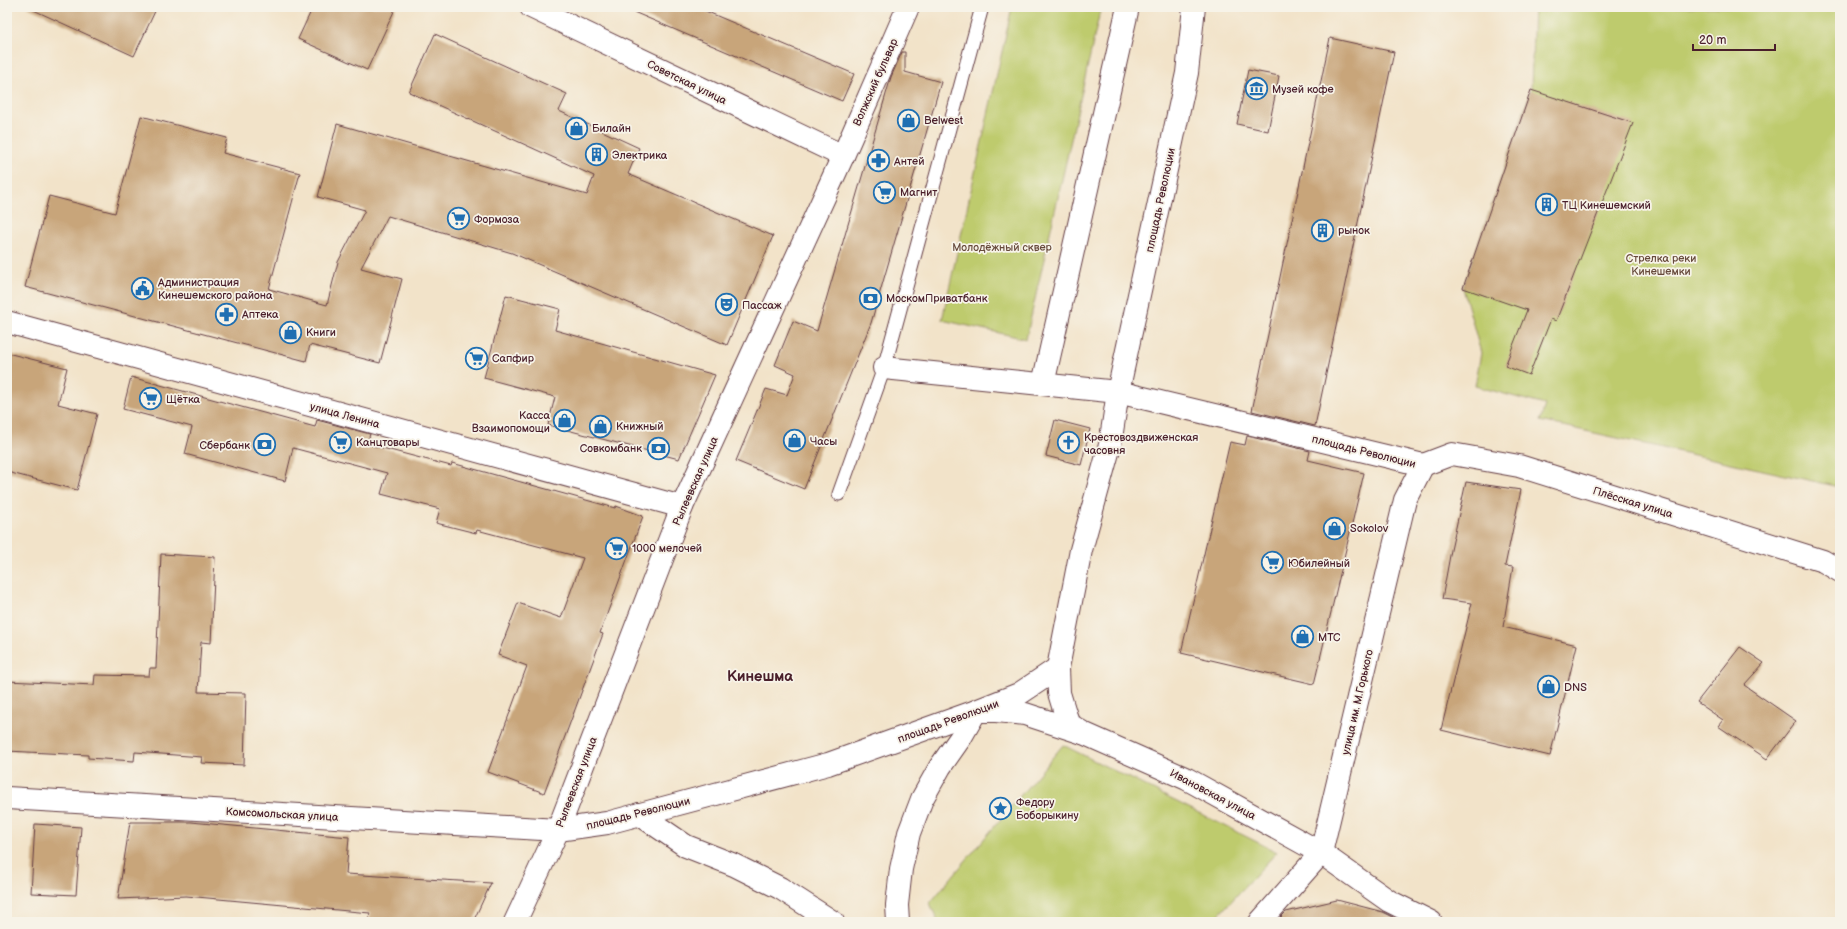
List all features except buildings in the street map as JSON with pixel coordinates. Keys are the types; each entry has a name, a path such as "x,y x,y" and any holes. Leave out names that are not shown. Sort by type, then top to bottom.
{"street":[{"name":"Советская улица","path":"531,7 843,156"},
{"name":"Волжский бульвар","path":"843,156 908,7"},
{"path":"1043,384 1128,7"},
{"name":"площадь Революции","path":"558,830 602,824 828,764 1019,694 1058,668 1081,550 1110,445 1118,392 1187,73 1194,7"},
{"name":"Рылеевская улица","path":"515,922 558,830 682,507 843,156"},
{"name":"улица Ленина","path":"7,322 682,507"},
{"name":"площадь Революции","path":"884,368 1118,392 1423,465"},
{"name":"Плёсская улица","path":"1423,465 1452,454 1519,466 1823,562 1840,571"},
{"name":"улица им. М.Горького","path":"1260,922 1321,853 1406,500 1423,465"},
{"path":"1058,668 1059,693 1069,724 1083,732"},
{"path":"898,922 897,905 901,869 909,833 922,799 940,767 961,737 976,711"},
{"name":"Ивановская улица","path":"976,711 996,711 1025,714 1083,732 1187,779 1321,853 1389,901 1431,922"},
{"name":"Комсомольская улица","path":"7,798 558,830"},
{"path":"639,814 686,846 734,865 780,888 833,922"}],"lane":[{"path":"839,494 884,368 982,7"}],"green space":[{"name":"Молодёжный сквер","path":"1012,7 1101,7 1026,339 942,320"},
{"name":"Стрелка реки Кинешемки","path":"1534,7 1840,7 1840,487 1540,421 1545,405 1475,386 1481,353 1463,288 1531,90"},
{"path":"1063,745 1277,852 1212,922 938,922 930,903"}],"place":[{"name":"Музей кофе","path":"1257,89"},
{"name":"Belwest","path":"908,120"},
{"name":"Билайн","path":"577,128"},
{"name":"Электрика","path":"597,155"},
{"name":"Антей","path":"878,161"},
{"name":"Магнит","path":"884,192"},
{"name":"ТЦ Кинешемский","path":"1546,205"},
{"name":"Формоза","path":"458,219"},
{"name":"рынок","path":"1323,230"},
{"name":"Администрация Кинешемского района","path":"142,288"},
{"name":"МоскомПриватбанк","path":"871,298"},
{"name":"Пассаж","path":"727,305"},
{"name":"Аптека","path":"227,314"},
{"name":"Книги","path":"291,332"},
{"name":"Сапфир","path":"477,358"},
{"name":"Щётка","path":"151,399"},
{"name":"Касса Взаимопомощи","path":"565,421"},
{"name":"Книжный","path":"601,426"},
{"name":"Часы","path":"795,441"},
{"name":"Канцтовары","path":"340,442"},
{"name":"Крестовоздвиженская часовня","path":"1068,443"},
{"name":"Сбербанк","path":"265,445"},
{"name":"Совкомбанк","path":"658,448"},
{"name":"Sokolov","path":"1335,528"},
{"name":"1000 мелочей","path":"616,548"},
{"name":"Юбилейный","path":"1272,563"},
{"name":"МТС","path":"1302,637"},
{"name":"DNS","path":"1548,687"},
{"name":"Федору Боборыкину","path":"1001,808"}],"district":[{"name":"Кинешма","path":"760,676"}]}
